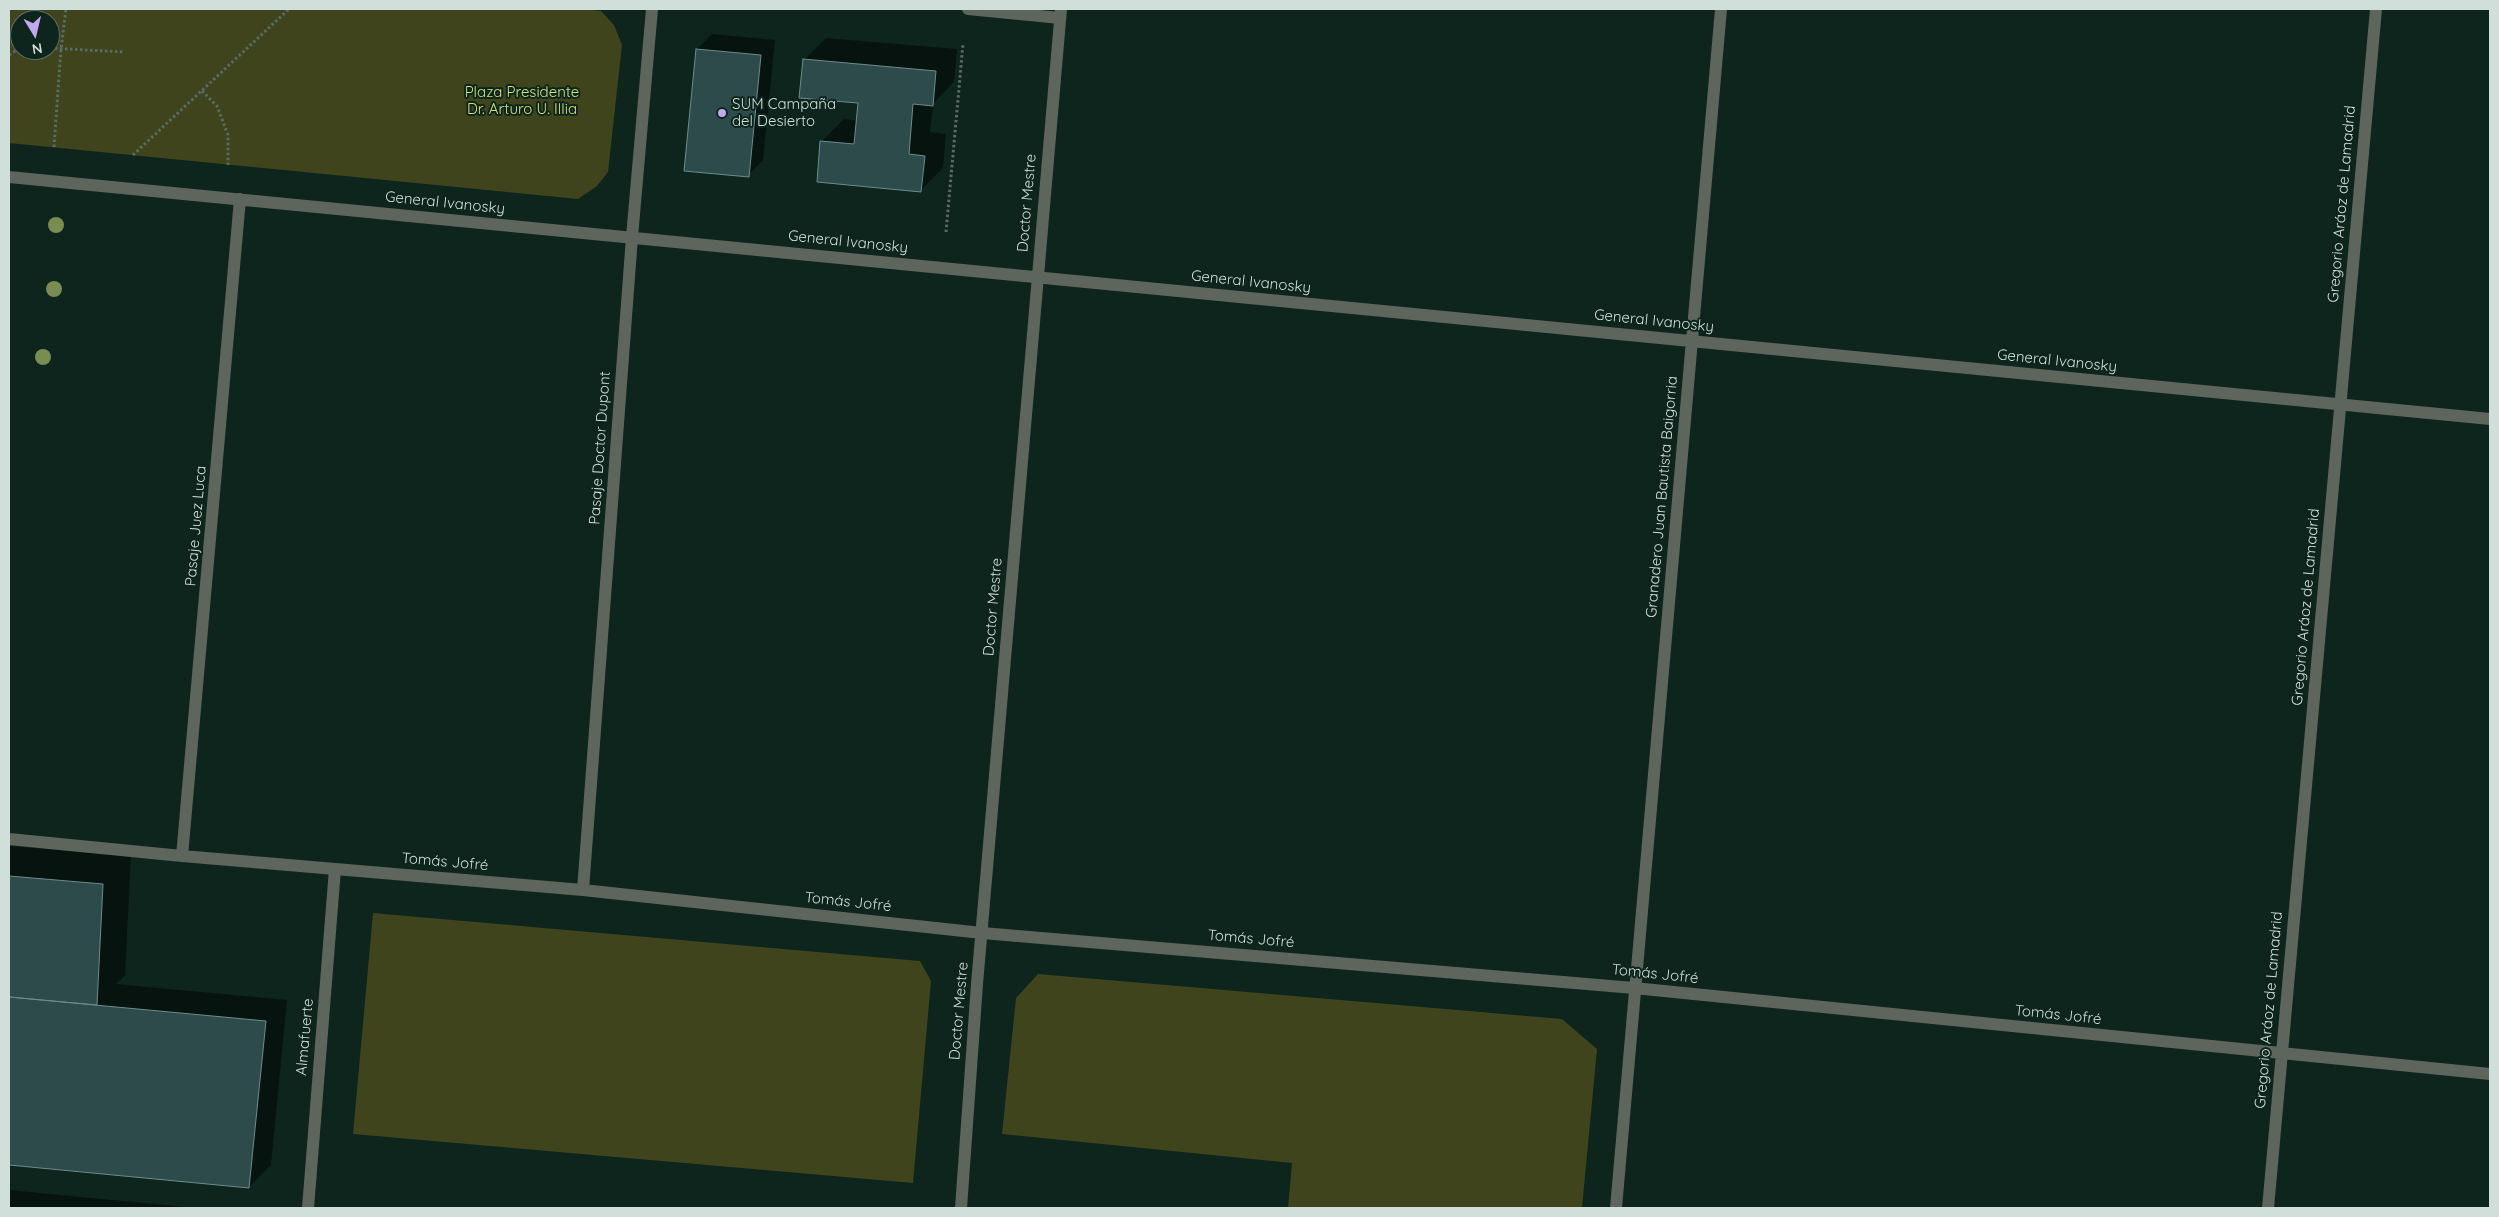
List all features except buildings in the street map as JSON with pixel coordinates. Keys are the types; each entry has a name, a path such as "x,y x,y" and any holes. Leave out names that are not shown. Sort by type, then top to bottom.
{"street":[{"name":"Pasaje Doctor Dupont","path":"583,890 632,237 652,9"},
{"path":"968,9 1060,13"},
{"name":"Granadero Juan Bautista Baigorria","path":"1616,1208 1721,9"},
{"name":"Gregorio Aráoz de Lamadrid","path":"2268,1208 2376,9"},
{"name":"Doctor Mestre","path":"961,1208 1036,277 1060,13"},
{"name":"General Ivanosky","path":"9,176 2490,419"},
{"name":"Pasaje Juez Luca","path":"182,856 240,199"},
{"name":"Tomás Jofré","path":"9,839 182,856 583,890 982,933 1634,988 2490,1074"},
{"name":"Almafuerte","path":"308,1208 335,869"}],"path":[{"path":"54,147 61,49 66,9"},
{"path":"133,155 288,9"},
{"path":"946,232 963,44"},
{"path":"61,49 124,52"},
{"path":"202,91 217,106 228,135 228,164"}],"green space":[{"name":"Plaza Presidente Dr. Arturo U. Illia","path":"9,9 583,9 601,11 614,25 622,45 608,172 597,186 578,199 9,143"},
{"path":"373,913 920,961 931,981 913,1183 353,1134"},
{"path":"1038,974 1562,1019 1597,1049 1582,1208 1288,1208 1292,1163 1002,1134 1016,998"}],"place":[{"name":"SUM Campaña del Desierto","path":"722,113"}]}
